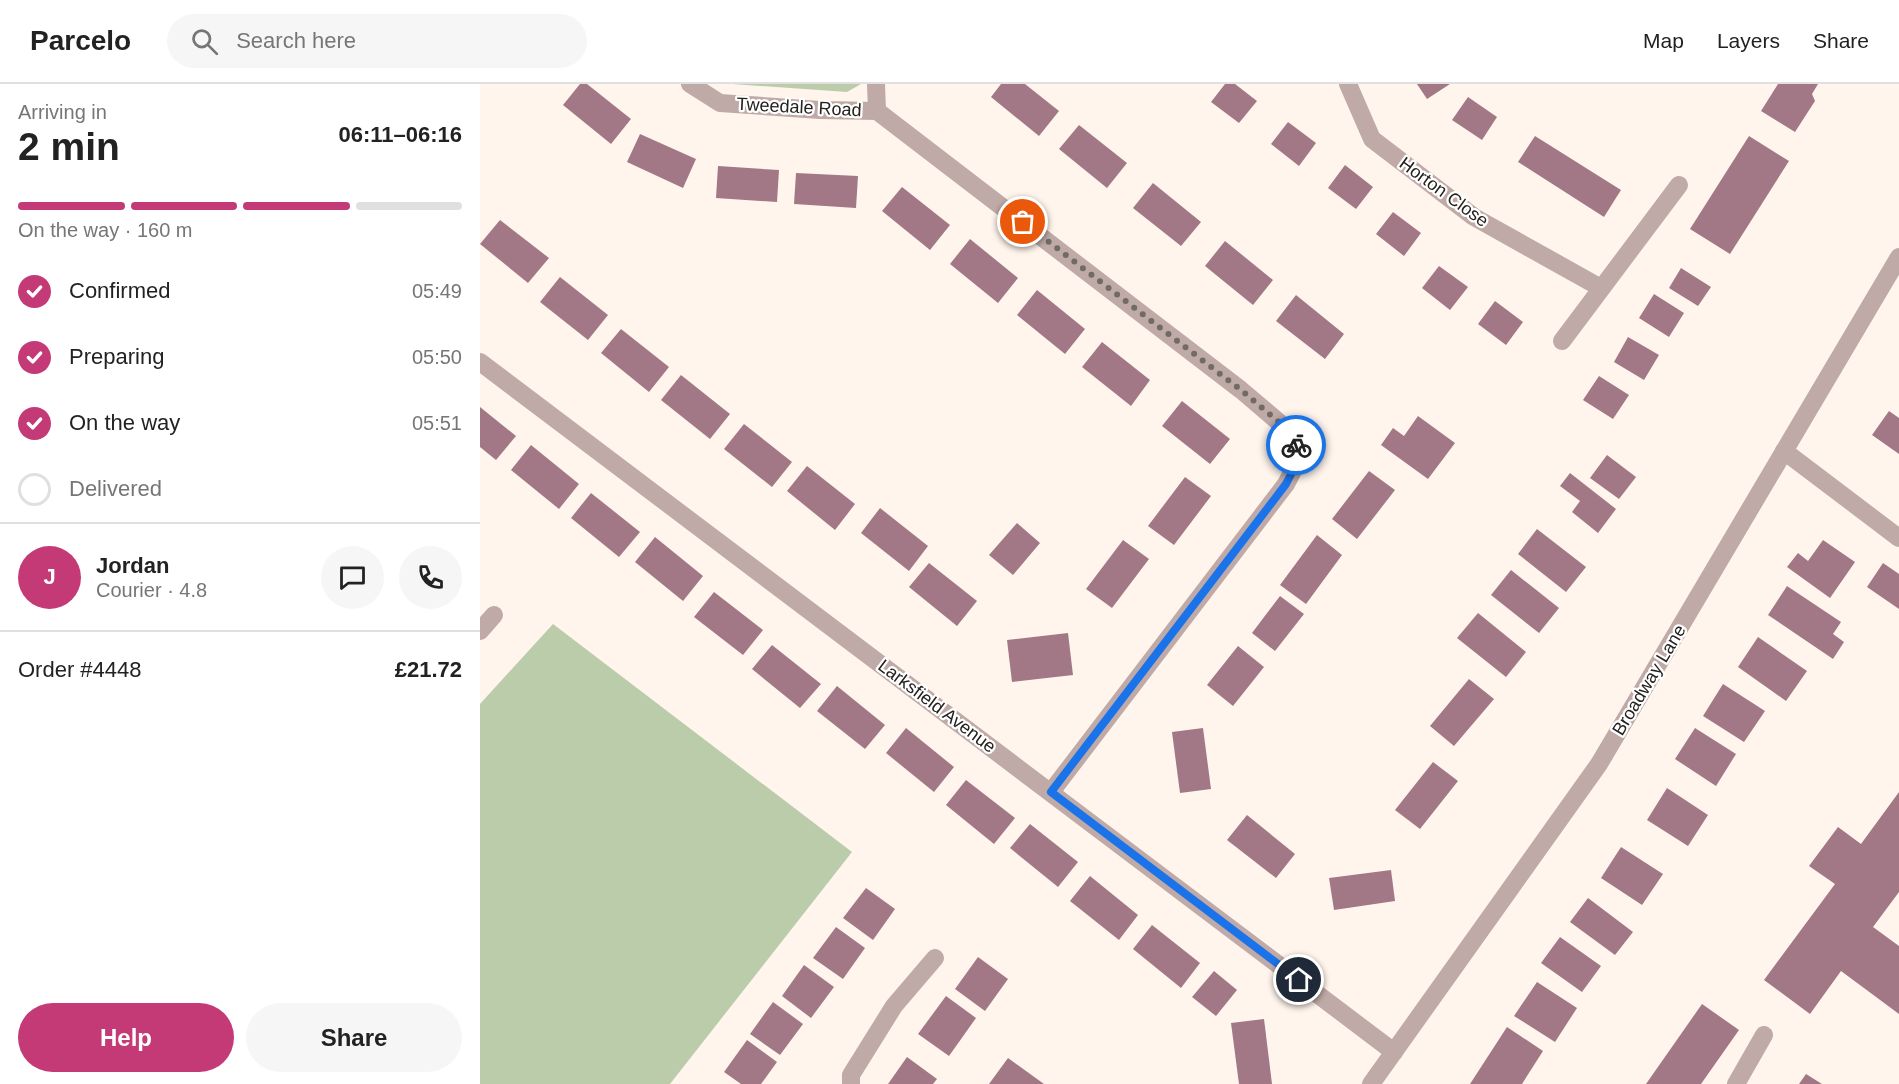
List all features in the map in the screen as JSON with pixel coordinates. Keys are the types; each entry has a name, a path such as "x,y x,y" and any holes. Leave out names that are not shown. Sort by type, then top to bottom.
{"street":[{"name":"Tweedale Road","path":"690,84 720,103 820,110 877,111 1241,390 1294,435 1299,459 1286,484 1051,792"},
{"name":"Tweedale Road","path":"876,84 877,111"},
{"name":"Horton Close","path":"1348,84 1372,139 1474,217 1601,288"},
{"path":"1562,341 1679,185"},
{"name":"Broadway Lane","path":"1371,1084 1599,764 1899,257"},
{"name":"Larksfield Avenue","path":"480,362 1394,1052"},
{"path":"1784,451 1899,538"},
{"path":"480,631 494,615"},
{"path":"851,1084 851,1075 894,1006 935,958"},
{"path":"1736,1084 1764,1035"}],"green space":[{"path":"732,84 861,84 847,92"},
{"path":"553,624 852,852 670,1084 480,1084 480,704"}],"building":[{"path":"580,84 587,84 631,119 611,144 563,105"},
{"path":"1001,84 1025,84 1059,111 1039,136 991,97"},
{"path":"1225,84 1235,84 1257,101 1239,123 1211,102"},
{"path":"1417,84 1450,84 1427,99"},
{"path":"1778,84 1818,84 1812,94 1815,101 1795,132 1761,111"},
{"path":"1468,97 1497,117 1482,140 1452,120"},
{"path":"1288,122 1316,143 1299,166 1271,144"},
{"path":"1079,125 1127,163 1107,188 1059,149"},
{"path":"640,134 696,159 683,188 627,162"},
{"path":"1535,136 1621,190 1604,217 1518,162"},
{"path":"1749,136 1789,161 1730,254 1690,229"},
{"path":"1345,165 1373,187 1356,209 1328,188"},
{"path":"718,166 779,170 777,202 716,198"},
{"path":"796,173 858,176 856,208 794,204"},
{"path":"1153,183 1201,222 1181,246 1133,208"},
{"path":"902,187 950,225 930,250 882,211"},
{"path":"1393,212 1421,233 1404,256 1376,234"},
{"path":"500,220 549,258 528,283 480,244"},
{"path":"970,239 1018,278 998,303 950,264"},
{"path":"1225,241 1273,280 1253,305 1205,266"},
{"path":"1439,266 1468,287 1450,310 1422,288"},
{"path":"1681,268 1711,287 1698,306 1669,288"},
{"path":"560,277 608,315 588,340 540,302"},
{"path":"1037,290 1085,329 1065,354 1017,315"},
{"path":"1654,294 1684,313 1669,337 1639,318"},
{"path":"1296,295 1344,334 1325,359 1276,321"},
{"path":"1495,301 1523,322 1506,345 1478,324"},
{"path":"621,329 669,367 649,392 601,353"},
{"path":"1628,337 1659,355 1644,380 1614,362"},
{"path":"1102,342 1150,380 1131,406 1082,367"},
{"path":"681,375 730,414 710,439 661,400"},
{"path":"1599,376 1629,395 1613,419 1583,400"},
{"path":"1182,401 1230,439 1210,464 1162,426"},
{"path":"480,407 516,436 496,460 480,447"},
{"path":"1889,411 1899,418 1899,454 1872,435"},
{"path":"1418,416 1455,443 1428,479 1381,445 1393,428 1404,436"},
{"path":"744,424 792,462 772,487 724,449"},
{"path":"531,445 579,484 559,509 511,470"},
{"path":"1607,455 1636,477 1619,499 1590,478"},
{"path":"807,466 855,504 835,530 787,491"},
{"path":"1369,471 1395,490 1357,539 1332,519"},
{"path":"1570,473 1616,509 1598,533 1572,512 1580,501 1560,486"},
{"path":"1185,477 1211,496 1174,545 1148,526"},
{"path":"591,493 640,532 619,557 571,518"},
{"path":"880,508 928,546 909,571 861,533"},
{"path":"1017,523 1040,543 1013,575 989,555"},
{"path":"1537,529 1586,567 1566,592 1518,554"},
{"path":"1317,535 1342,555 1306,604 1280,585"},
{"path":"655,537 703,576 683,601 635,562"},
{"path":"1123,540 1149,559 1112,608 1086,589"},
{"path":"1823,540 1855,562 1830,598 1787,567 1798,553 1808,561"},
{"path":"929,563 977,601 957,626 909,587"},
{"path":"1883,563 1899,574 1899,609 1867,587"},
{"path":"1511,570 1559,608 1539,633 1491,595"},
{"path":"1787,586 1841,622 1833,634 1844,642 1833,659 1768,615"},
{"path":"714,592 763,630 743,655 694,617"},
{"path":"1280,596 1304,614 1275,651 1252,633"},
{"path":"1478,613 1526,652 1506,677 1457,638"},
{"path":"1068,633 1073,675 1012,682 1007,640"},
{"path":"1758,637 1807,671 1786,701 1738,667"},
{"path":"772,645 821,684 800,708 752,669"},
{"path":"1238,646 1264,667 1233,706 1207,685"},
{"path":"1469,679 1494,699 1454,746 1430,726"},
{"path":"1723,684 1765,711 1744,742 1703,716"},
{"path":"837,686 885,725 865,749 817,711"},
{"path":"906,728 954,767 934,792 886,753"},
{"path":"1203,728 1211,789 1180,793 1172,732"},
{"path":"1695,728 1736,754 1716,786 1675,759"},
{"path":"1433,762 1458,781 1420,829 1395,810"},
{"path":"966,780 1015,818 994,844 946,805"},
{"path":"1667,788 1708,815 1688,846 1647,820"},
{"path":"1899,792 1899,892 1873,927 1899,946 1899,1014 1841,971 1810,1014 1764,980 1835,884 1809,866 1838,827 1861,844"},
{"path":"1247,815 1295,854 1276,878 1227,840"},
{"path":"1030,824 1078,862 1058,887 1010,848"},
{"path":"1621,847 1663,874 1642,905 1601,878"},
{"path":"1391,870 1395,901 1334,910 1329,878"},
{"path":"1090,876 1138,915 1119,940 1070,901"},
{"path":"866,888 895,909 873,940 843,918"},
{"path":"1588,898 1633,932 1615,955 1570,922"},
{"path":"1152,925 1200,963 1181,988 1133,949"},
{"path":"836,927 865,948 843,979 813,958"},
{"path":"1560,937 1601,966 1582,992 1541,963"},
{"path":"978,957 1008,979 985,1011 955,989"},
{"path":"804,965 834,987 811,1018 782,996"},
{"path":"1214,971 1237,990 1216,1016 1192,997"},
{"path":"1537,982 1577,1008 1555,1042 1514,1016"},
{"path":"946,996 976,1018 949,1056 918,1034"},
{"path":"773,1002 803,1024 780,1055 750,1034"},
{"path":"1702,1004 1739,1030 1701,1084 1646,1084"},
{"path":"1264,1019 1272,1084 1239,1084 1231,1023"},
{"path":"1507,1027 1543,1051 1522,1084 1470,1084"},
{"path":"747,1040 777,1062 761,1084 741,1084 724,1072"},
{"path":"907,1057 937,1079 933,1084 888,1084"},
{"path":"1008,1058 1044,1084 989,1084"},
{"path":"1806,1074 1822,1084 1799,1084"}],"way so far":[{"path":"1023,222 1241,390 1294,435 1296,445"}],"route":[{"path":"1296,445 1299,459 1286,484 1051,792 1299,980"}]}
